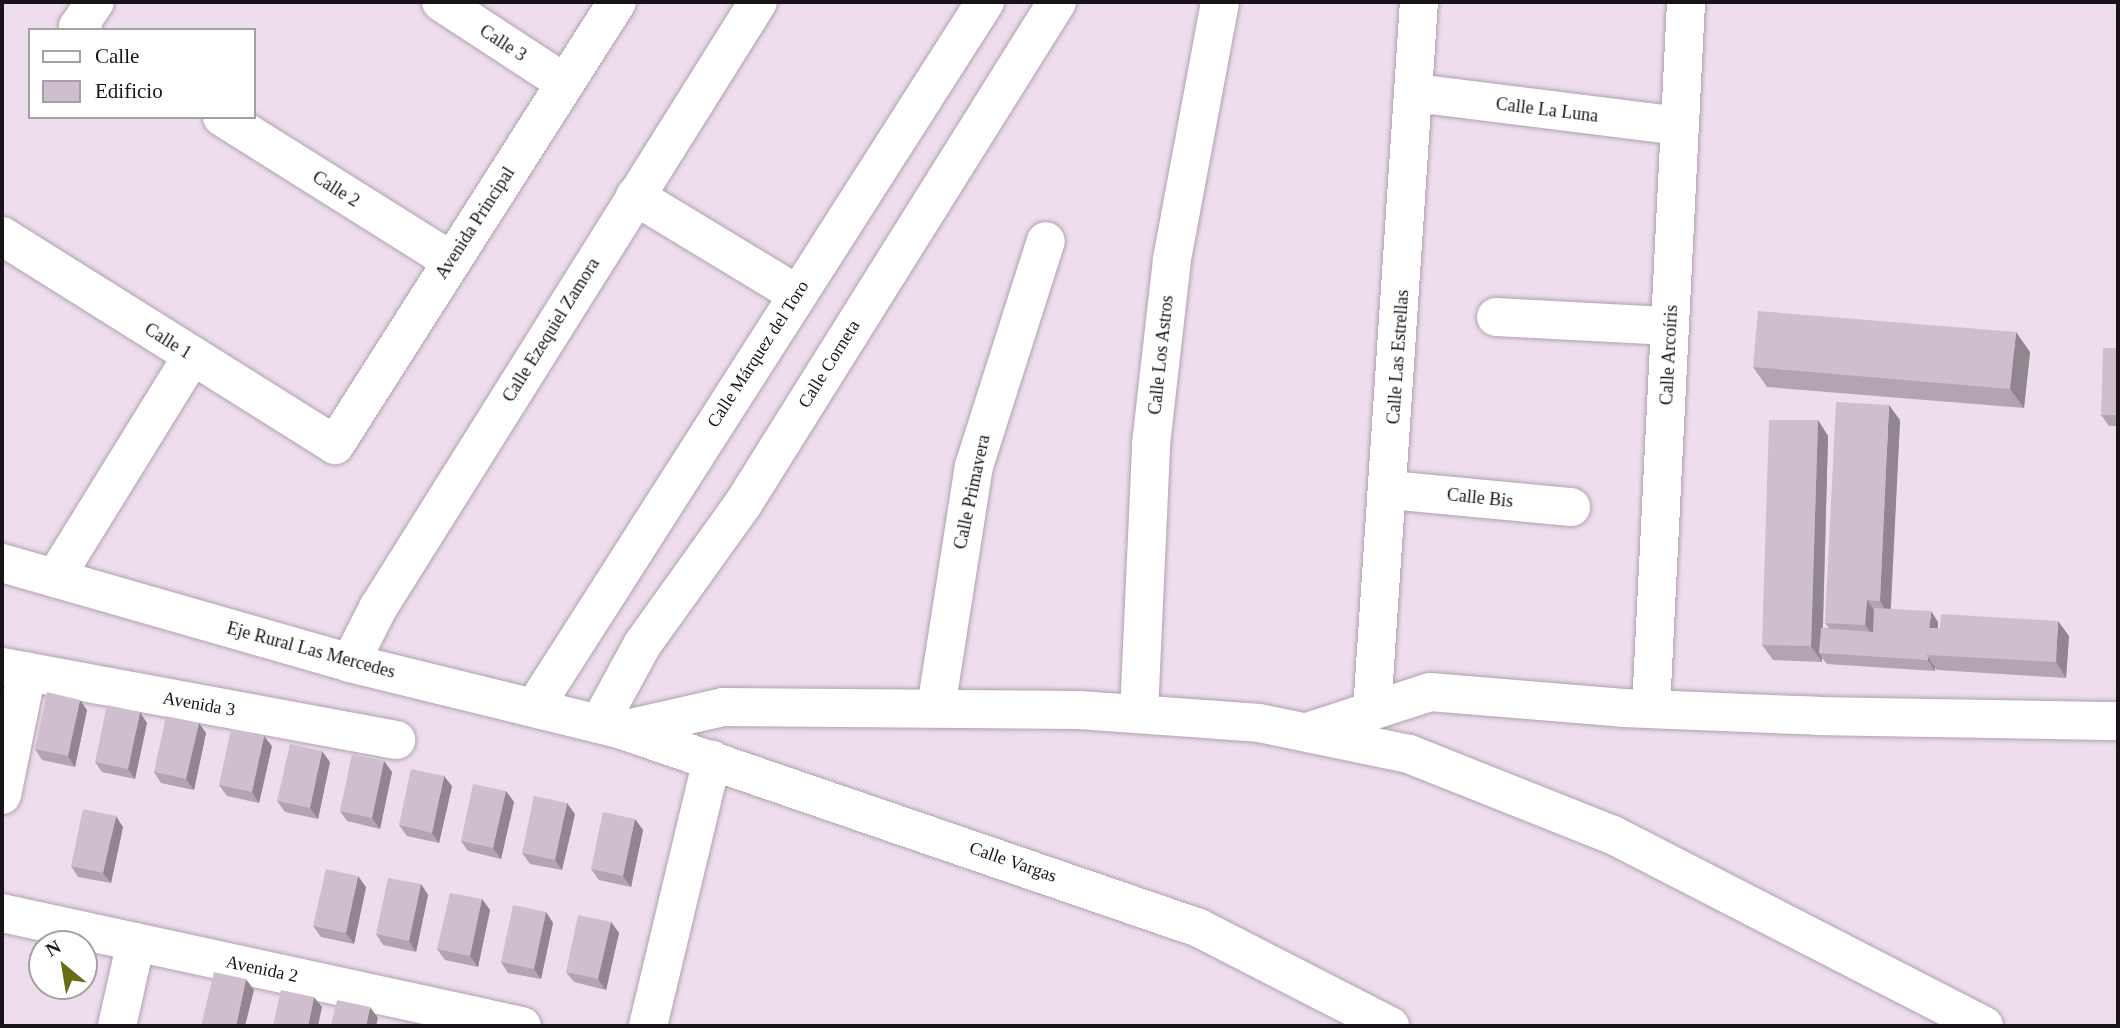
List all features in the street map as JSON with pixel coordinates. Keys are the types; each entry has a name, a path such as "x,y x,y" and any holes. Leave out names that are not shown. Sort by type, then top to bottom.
{"street":[{"name":"Calle 3","path":"441,2 565,83"},
{"name":"Avenida Principal","path":"335,445 450,260 617,2"},
{"name":"Calle Ezequiel Zamora","path":"350,663 378,608 758,2"},
{"name":"Calle Márquez del Toro","path":"534,708 985,2"},
{"name":"Calle Corneta","path":"610,727 642,645 749,494 1057,2"},
{"name":"Calle Los Astros","path":"1139,713 1151,444 1158,378 1172,259 1220,2"},
{"name":"Calle Las Estrellas","path":"1372,711 1390,489 1419,2"},
{"name":"Calle Arcoíris","path":"1651,708 1686,2"},
{"name":"Calle La Luna","path":"1415,93 1680,126"},
{"name":"Calle 2","path":"225,119 450,260"},
{"path":"635,196 797,294"},
{"name":"Calle 1","path":"2,236 335,445"},
{"name":"Calle Primavera","path":"936,708 974,466 1046,241"},
{"path":"1496,317 1670,326"},
{"path":"55,578 192,356"},
{"name":"Calle Bis","path":"1390,489 1572,507"},
{"name":"Eje Rural Las Mercedes","path":"2,563 350,663 610,727"},
{"path":"2,795 15,670"},
{"name":"Avenida 3","path":"15,670 396,740"},
{"path":"1305,733 1430,692 1651,708 1818,716 2118,721"},
{"path":"610,727 723,707 1139,713 1259,723 1409,754 1613,835 1984,1026"},
{"name":"Calle Vargas","path":"610,727 1199,929 1390,1026"},
{"path":"648,1026 712,760"},
{"name":"Avenida 2","path":"2,913 522,1026"},
{"path":"117,1026 136,942"}],"building":[{"path":"1758,311 2016,332 2010,389 1753,367"},
{"path":"2103,348 2118,348 2118,415 2101,415"},
{"path":"1836,402 1889,405 1880,601 1867,600 1865,625 1825,623"},
{"path":"1769,420 1818,420 1811,646 1762,645"},
{"path":"1874,608 1931,611 1926,655 1928,660 1819,653 1821,628 1873,632"},
{"path":"1941,614 2058,621 2056,662 1926,655 1928,628 1940,628"},
{"path":"47,692 80,700 68,756 35,749"},
{"path":"107,705 140,712 128,769 95,762"},
{"path":"166,716 199,723 186,779 154,772"},
{"path":"231,729 264,736 252,792 219,785"},
{"path":"290,744 322,751 310,808 277,801"},
{"path":"352,754 384,761 372,818 340,811"},
{"path":"411,769 444,776 432,833 399,825"},
{"path":"473,784 506,791 493,848 461,841"},
{"path":"534,796 567,803 555,860 522,853"},
{"path":"83,809 116,816 103,873 71,866"},
{"path":"603,812 635,819 623,876 591,869"},
{"path":"326,869 358,876 346,933 313,926"},
{"path":"388,878 421,884 409,941 376,934"},
{"path":"450,893 482,899 470,956 437,949"},
{"path":"513,905 546,912 534,969 501,962"},
{"path":"578,915 611,922 598,979 566,972"},
{"path":"214,972 246,979 236,1026 201,1026"},
{"path":"281,990 314,997 308,1026 273,1026"},
{"path":"337,1000 370,1007 366,1026 331,1026"}]}
